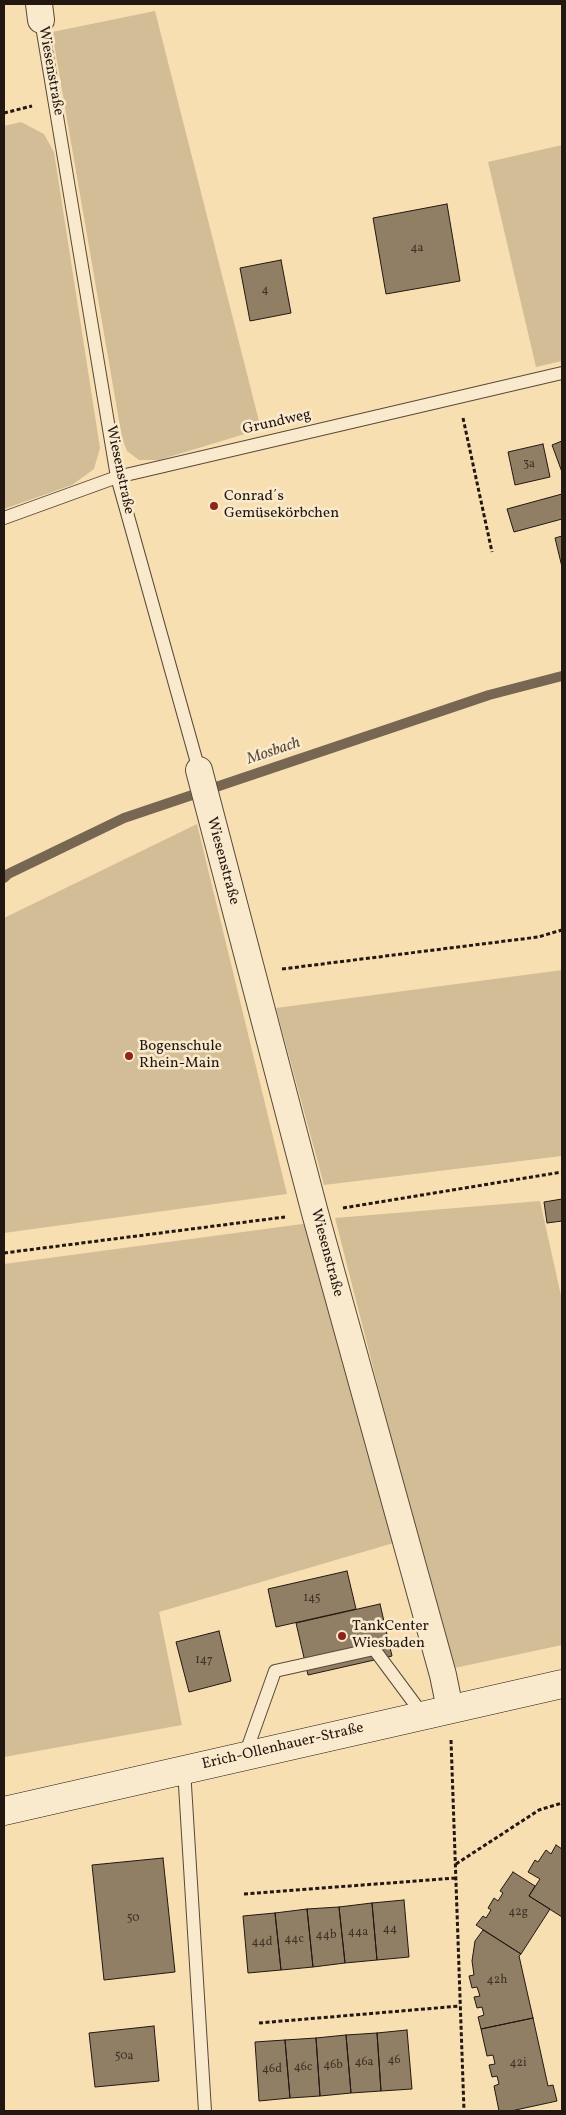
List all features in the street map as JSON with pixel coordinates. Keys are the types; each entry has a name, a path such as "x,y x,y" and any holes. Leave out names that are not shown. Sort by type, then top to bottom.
{"street":[{"name":"Wiesenstraße","path":"199,770 315,1213 443,1674 450,1709"},
{"name":"Erich-Ollenhauer-Straße","path":"4,1810 562,1684"}],"lane":[{"name":"Wiesenstraße","path":"40,12 56,99 117,476 199,770"},
{"name":"Grundweg","path":"4,518 117,476 562,373"},
{"path":"245,1756 275,1671 374,1649 423,1715"},
{"path":"184,1769 205,2111"}],"path":[{"path":"4,113 56,99"},
{"path":"459,397 492,552"},
{"path":"252,972 538,937 562,930"},
{"path":"4,1253 315,1213 562,1172"},
{"path":"450,1709 464,2111"},
{"path":"455,1864 539,1810 562,1803"},
{"path":"244,1894 455,1878"},
{"path":"259,2023 460,2006"}],"shaded area":[{"path":"155,11 261,429 159,460 139,460 127,451 122,438 52,32"},
{"path":"21,122 44,134 54,152 100,448 94,469 72,485 4,509 4,126"},
{"path":"562,145 562,361 536,367 488,162"},
{"name":"Bogenschule Rhein-Main","path":"197,824 287,1194 4,1233 4,918"},
{"path":"562,970 562,1156 324,1185 276,1008"},
{"path":"540,1201 562,1300 562,1645 450,1669 335,1218"},
{"path":"310,1223 397,1542 159,1612 182,1725 4,1757 4,1264"}],"building":[{"path":"447,204 460,281 386,294 373,218"},
{"path":"281,260 291,313 250,321 240,268"},
{"path":"562,441 562,472 552,445"},
{"path":"543,444 550,477 515,485 508,452"},
{"path":"562,494 562,519 514,532 507,509"},
{"path":"562,536 562,567 555,538"},
{"path":"562,1199 562,1221 547,1223 544,1202"},
{"path":"347,1571 356,1609 276,1627 268,1589"},
{"path":"380,1604 392,1656 308,1675 296,1623"},
{"path":"219,1631 231,1681 189,1692 176,1642"},
{"path":"556,1845 562,1849 562,1917 529,1896 540,1879 528,1872 535,1860 538,1862 546,1850 551,1854"},
{"path":"163,1858 175,1972 104,1980 92,1865"},
{"path":"513,1872 535,1886 529,1896 550,1909 521,1954 476,1925 483,1916 486,1918 491,1910 488,1908 494,1898 498,1901 503,1893 500,1891"},
{"path":"404,1900 409,1957 377,1960 372,1903"},
{"path":"372,1903 377,1960 345,1963 339,1907"},
{"path":"339,1907 345,1963 313,1967 307,1909"},
{"path":"307,1909 313,1967 281,1970 275,1913"},
{"path":"275,1913 281,1970 248,1973 243,1916"},
{"path":"483,1930 521,1954 519,1956 533,2018 481,2029 478,2017 484,2015 482,2007 477,2008 474,1997 480,1996 477,1987 472,1988 469,1976 474,1975 472,1961 475,1941"},
{"path":"533,2018 548,2086 553,2085 557,2101 511,2111 499,2111 494,2086 499,2084 497,2076 492,2077 489,2065 495,2064 493,2055 487,2056 481,2029"},
{"path":"154,2026 159,2081 95,2087 89,2033"},
{"path":"407,2030 412,2089 381,2091 377,2033"},
{"path":"377,2033 381,2091 351,2093 346,2035"},
{"path":"346,2035 351,2093 320,2096 316,2038"},
{"path":"316,2038 320,2096 290,2098 285,2040"},
{"path":"285,2040 290,2098 259,2101 255,2042"}],"waterway":[{"name":"Mosbach","path":"4,878 8,874 124,818 489,695 562,676"}],"place":[{"name":"Conrad´s Gemüsekörbchen","path":"214,506"},
{"name":"Bogenschule Rhein-Main","path":"129,1056"},
{"name":"TankCenter Wiesbaden","path":"342,1636"}]}
